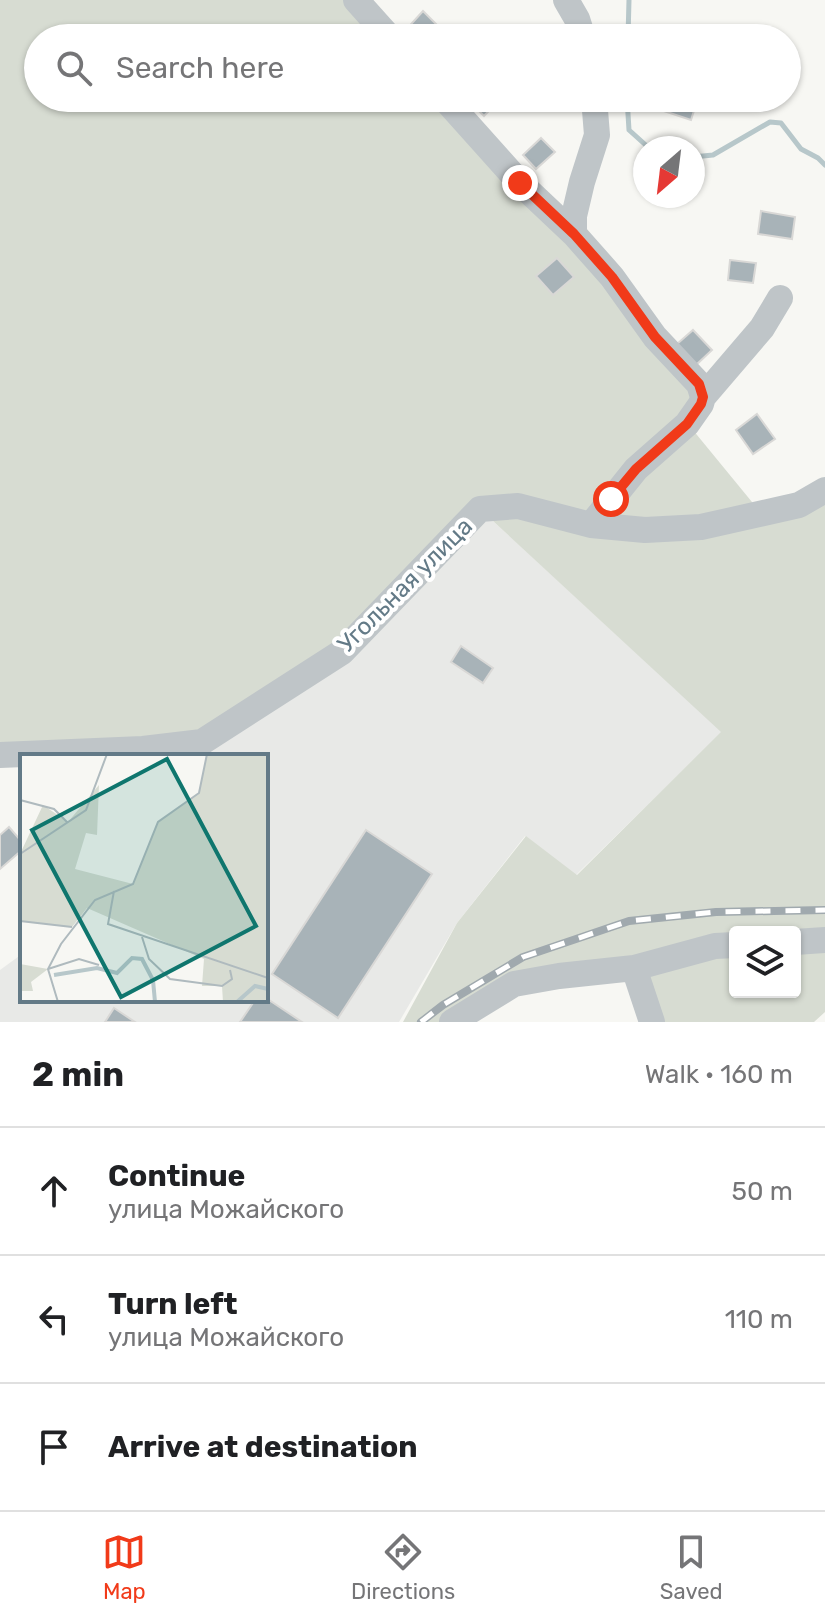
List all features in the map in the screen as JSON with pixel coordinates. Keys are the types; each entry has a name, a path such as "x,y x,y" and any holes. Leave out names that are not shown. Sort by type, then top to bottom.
{"street":[{"path":"356,0 377,24"},
{"path":"566,0 579,24"},
{"path":"457,112 520,183 574,234 612,277 655,337 699,384 703,397"},
{"path":"574,234 574,216 597,135 595,112"},
{"path":"591,525 636,469 687,424 703,397 762,328 780,298"},
{"name":"Угольная улица","path":"24,754 143,749 202,742 342,652 480,509 518,506 591,525 645,530 701,527 799,505 825,490"},
{"name":"Угольная улица","path":"0,755 20,754"},
{"path":"801,942 825,940"},
{"path":"452,1022 514,984 634,968 715,946 729,945"},
{"path":"634,968 652,1022"}],"shaded area":[{"path":"0,0 356,0 377,24 24,24 24,112 456,112 699,384 688,424 761,513 825,490 825,1012 814,1022 652,1022 634,969 560,976 452,1022 403,1022 457,923 526,836 577,875 721,732 480,509 342,652 202,742 0,755"},
{"path":"480,509 722,732 576,875 525,836 457,923 399,1022 0,1022 0,970 20,955 20,1002 268,1002 268,754 149,754"}],"building":[{"path":"423,11 436,24 411,24"},
{"path":"667,112 694,112 691,120"},
{"path":"541,138 555,152 536,169 523,155"},
{"path":"761,211 795,217 792,239 758,234"},
{"path":"557,258 574,277 553,295 536,276"},
{"path":"730,260 756,263 753,283 728,280"},
{"path":"693,330 712,350 696,365 677,344"},
{"path":"757,414 775,439 753,454 736,430"},
{"path":"461,646 493,668 483,683 451,662"},
{"path":"9,827 20,840 20,852 0,869 0,835"},
{"path":"366,830 432,874 338,1018 272,974"},
{"path":"268,999 302,1022 240,1022 254,1002 268,1002"},
{"path":"114,1008 135,1022 105,1022"}],"waterway":[{"path":"628,24 629,0"},
{"path":"628,112 629,130 636,136"},
{"path":"705,156 713,155 770,122 781,123 801,149 825,165"}],"railway":[{"path":"421,1022 443,1005 523,957 629,921 716,912 825,910"}],"route":[{"path":"520,183 574,234 612,277 655,337 699,384 703,397 687,424 636,469 611,499"}]}
